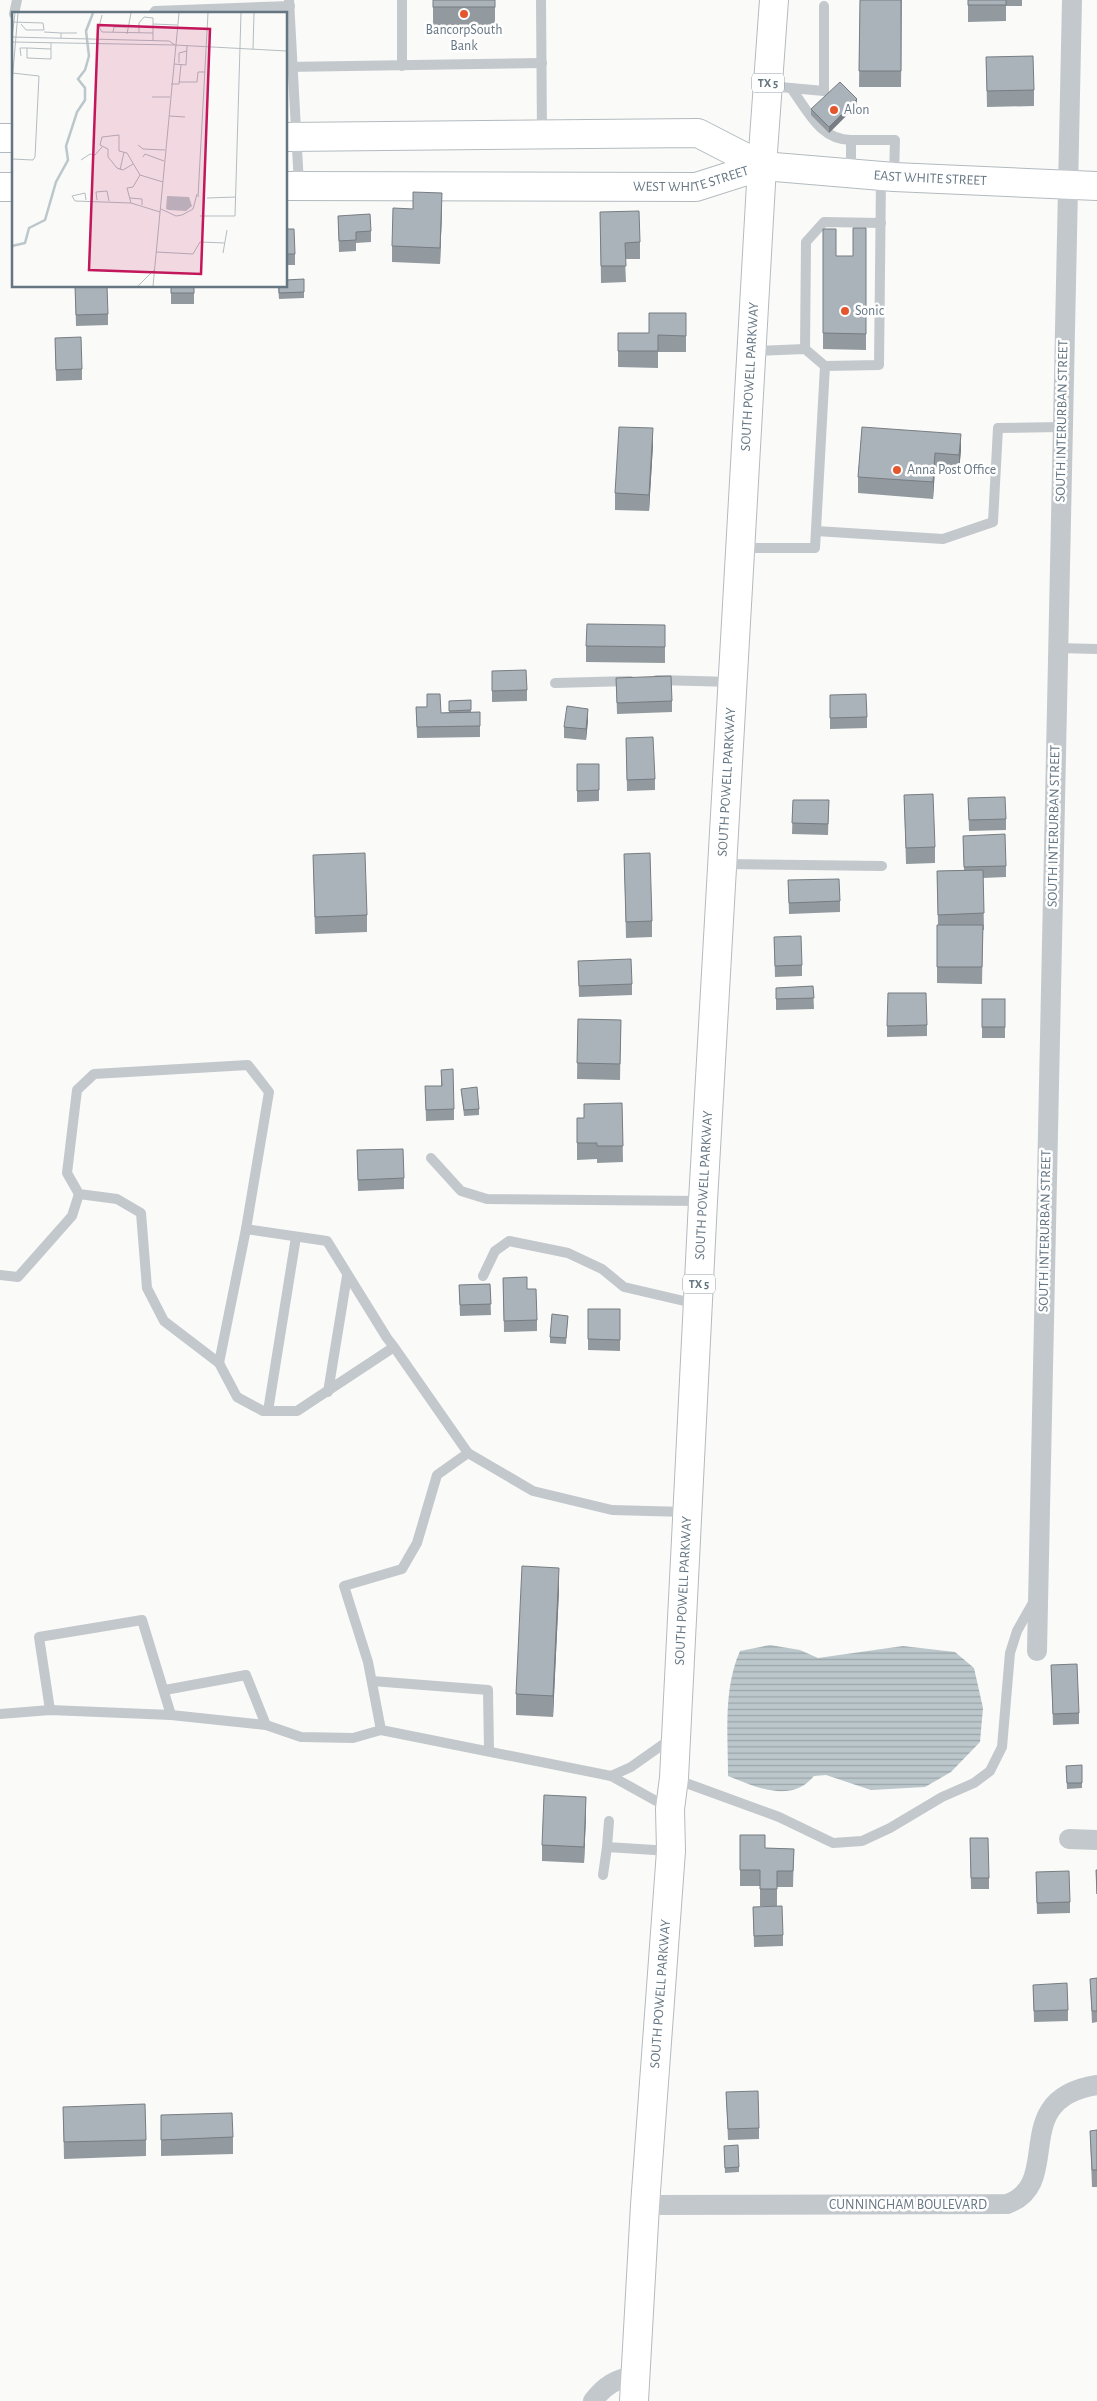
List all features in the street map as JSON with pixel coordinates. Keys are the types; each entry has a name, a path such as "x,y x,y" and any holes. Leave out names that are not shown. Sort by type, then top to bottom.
{"main road":[{"name":"SOUTH POWELL PARKWAY","path":"635,2388 645,2205 671,1851 670,1808 674,1778 703,1202 762,166 779,87 774,0"},
{"name":"WEST WHITE STREET","path":"291,137 698,133 762,166"},
{"name":"EAST WHITE STREET","path":"762,166 887,176 1097,186"},
{"name":"WEST WHITE STREET","path":"292,186 696,187 762,166"}],"street":[{"name":"SOUTH INTERURBAN STREET","path":"1037,1651 1072,0"},
{"path":"1069,1839 1097,1840"},
{"name":"CUNNINGHAM BOULEVARD","path":"645,2205 994,2206 1007,2204 1018,2200 1028,2190 1034,2176 1041,2133 1052,2106 1065,2094 1079,2088 1097,2085"},
{"path":"593,2401 608,2384 619,2378 635,2388"}],"lane":[{"path":"402,0 402,66"},
{"path":"541,0 542,134"},
{"path":"155,12 289,3 292,186"},
{"path":"779,87 824,91 824,6"},
{"path":"289,67 542,63"},
{"path":"752,351 805,349 825,366 879,365 881,223 887,176 895,140 839,140 824,133 779,87"},
{"path":"851,173 852,140"},
{"path":"805,349 806,242 824,222 881,223"},
{"path":"741,548 815,548 825,366"},
{"path":"816,532 943,539 993,522 998,428 1062,427"},
{"path":"1057,648 1097,649"},
{"path":"554,683 662,680 734,682"},
{"path":"723,864 882,866"},
{"path":"0,1275 18,1277 72,1216 79,1194 67,1172 77,1090 94,1074 248,1065 269,1092 246,1229 219,1363"},
{"path":"431,1158 461,1191 487,1199 703,1202"},
{"path":"79,1194 117,1199 141,1213 147,1288 164,1321 219,1363 237,1396 263,1410 297,1410 328,1392 394,1347"},
{"path":"246,1229 327,1241 347,1276 394,1347 468,1453 533,1491 612,1510 687,1512"},
{"path":"268,1411 296,1237"},
{"path":"483,1276 495,1251 508,1241 568,1253 602,1269 624,1287 698,1304"},
{"path":"328,1392 347,1276"},
{"path":"381,1730 372,1680 344,1586 402,1570 417,1543 437,1475 468,1453"},
{"path":"674,1778 778,1817 833,1843 862,1841 890,1828 942,1797 974,1783 990,1771 1002,1747 1010,1653 1017,1631 1038,1595"},
{"path":"50,1710 39,1637 142,1620 165,1690 170,1715"},
{"path":"165,1690 246,1675 266,1725"},
{"path":"372,1680 488,1690 489,1751"},
{"path":"0,1714 50,1710 170,1715 266,1725 301,1736 354,1738 381,1730 611,1776 670,1808"},
{"path":"611,1776 631,1766 676,1735"},
{"path":"603,1875 609,1821"},
{"path":"607,1847 671,1851"}],"shaded area":[{"path":"770,1645 800,1650 818,1658 903,1646 955,1652 974,1668 983,1708 980,1742 951,1772 925,1787 871,1790 826,1775 814,1776 805,1784 795,1789 773,1791 750,1785 728,1776 727,1728 729,1696 735,1666 740,1651"}],"building":[{"path":"433,0 495,0 495,7 433,7"},
{"path":"860,0 901,0 901,71 859,71"},
{"path":"968,0 1006,0 1006,5 968,5"},
{"path":"1033,56 1034,90 987,91 986,57"},
{"name":"Alon","path":"840,82 857,99 829,127 811,109"},
{"path":"413,192 442,193 440,248 392,246 393,208 413,209"},
{"path":"639,211 640,242 625,243 626,266 601,266 600,212"},
{"path":"370,214 371,231 356,232 356,240 339,241 338,216"},
{"name":"Sonic","path":"853,228 866,228 866,334 823,333 823,229 836,229 836,256 853,256"},
{"path":"288,229 294,229 295,254 288,254"},
{"path":"304,279 304,292 279,293 279,288 288,288 288,280"},
{"path":"75,288 107,288 108,314 76,315"},
{"path":"171,288 194,288 194,293 171,293"},
{"path":"649,313 686,313 686,336 658,335 658,351 618,351 618,333 649,333"},
{"path":"81,337 82,369 56,370 55,338"},
{"path":"619,427 653,428 649,495 615,493"},
{"name":"Anna Post Office","path":"862,427 961,434 959,455 935,453 933,482 858,477"},
{"path":"587,624 665,625 665,647 586,646"},
{"path":"526,670 527,690 492,691 492,671"},
{"path":"671,676 672,701 617,703 616,678"},
{"path":"427,694 440,694 441,713 480,712 480,726 417,727 416,707 427,707"},
{"path":"866,694 867,717 830,718 830,695"},
{"path":"471,700 471,710 449,711 449,701"},
{"path":"567,706 588,709 586,729 564,727"},
{"path":"653,737 655,779 627,780 626,738"},
{"path":"577,764 599,764 599,790 577,791"},
{"path":"933,794 935,847 906,848 904,795"},
{"path":"1005,797 1006,819 969,820 968,798"},
{"path":"793,800 829,800 828,824 792,823"},
{"path":"1005,834 1006,866 964,867 963,836"},
{"path":"365,853 367,915 315,917 313,855"},
{"path":"650,853 652,921 626,922 624,854"},
{"path":"983,870 984,913 938,915 937,871"},
{"path":"839,879 840,901 789,903 788,880"},
{"path":"937,925 983,925 982,967 937,967"},
{"path":"801,936 802,965 775,966 774,937"},
{"path":"631,959 632,984 579,986 578,961"},
{"path":"813,986 814,998 776,999 776,988"},
{"path":"888,993 926,993 927,1025 887,1026"},
{"path":"982,999 1005,999 1005,1027 982,1027"},
{"path":"578,1019 621,1020 620,1064 577,1063"},
{"path":"453,1069 454,1109 426,1110 425,1086 442,1086 441,1070"},
{"path":"477,1087 479,1109 464,1110 461,1089"},
{"path":"622,1103 623,1146 597,1146 597,1143 577,1143 577,1118 584,1118 584,1104"},
{"path":"403,1149 404,1178 358,1180 357,1150"},
{"path":"527,1277 527,1289 536,1289 537,1320 504,1321 503,1278"},
{"path":"490,1284 491,1304 460,1305 459,1285"},
{"path":"588,1309 620,1309 620,1340 588,1339"},
{"path":"552,1314 568,1316 566,1338 550,1337"},
{"path":"522,1566 559,1568 553,1696 516,1694"},
{"path":"1077,1664 1079,1713 1053,1714 1051,1665"},
{"path":"1082,1765 1082,1783 1067,1783 1066,1766"},
{"path":"544,1795 586,1797 584,1847 542,1845"},
{"path":"740,1835 765,1835 765,1848 794,1849 793,1871 777,1871 777,1889 760,1889 760,1870 740,1870"},
{"path":"970,1838 988,1838 989,1878 971,1878"},
{"path":"1069,1871 1070,1902 1037,1903 1036,1872"},
{"path":"782,1906 783,1935 754,1936 753,1907"},
{"path":"1097,1978 1097,2011 1092,2011 1090,1979"},
{"path":"1067,1983 1068,2010 1034,2011 1033,1985"},
{"path":"758,2091 759,2128 728,2129 726,2092"},
{"path":"145,2104 146,2140 64,2142 63,2107"},
{"path":"232,2113 233,2137 161,2140 161,2115"},
{"path":"1097,2130 1097,2170 1092,2170 1090,2131"},
{"path":"738,2145 739,2167 725,2168 724,2146"}],"place":[{"name":"BancorpSouth Bank","path":"464,14"},
{"name":"Alon","path":"834,110"},
{"name":"Sonic","path":"845,311"},
{"name":"Anna Post Office","path":"897,470"}]}
